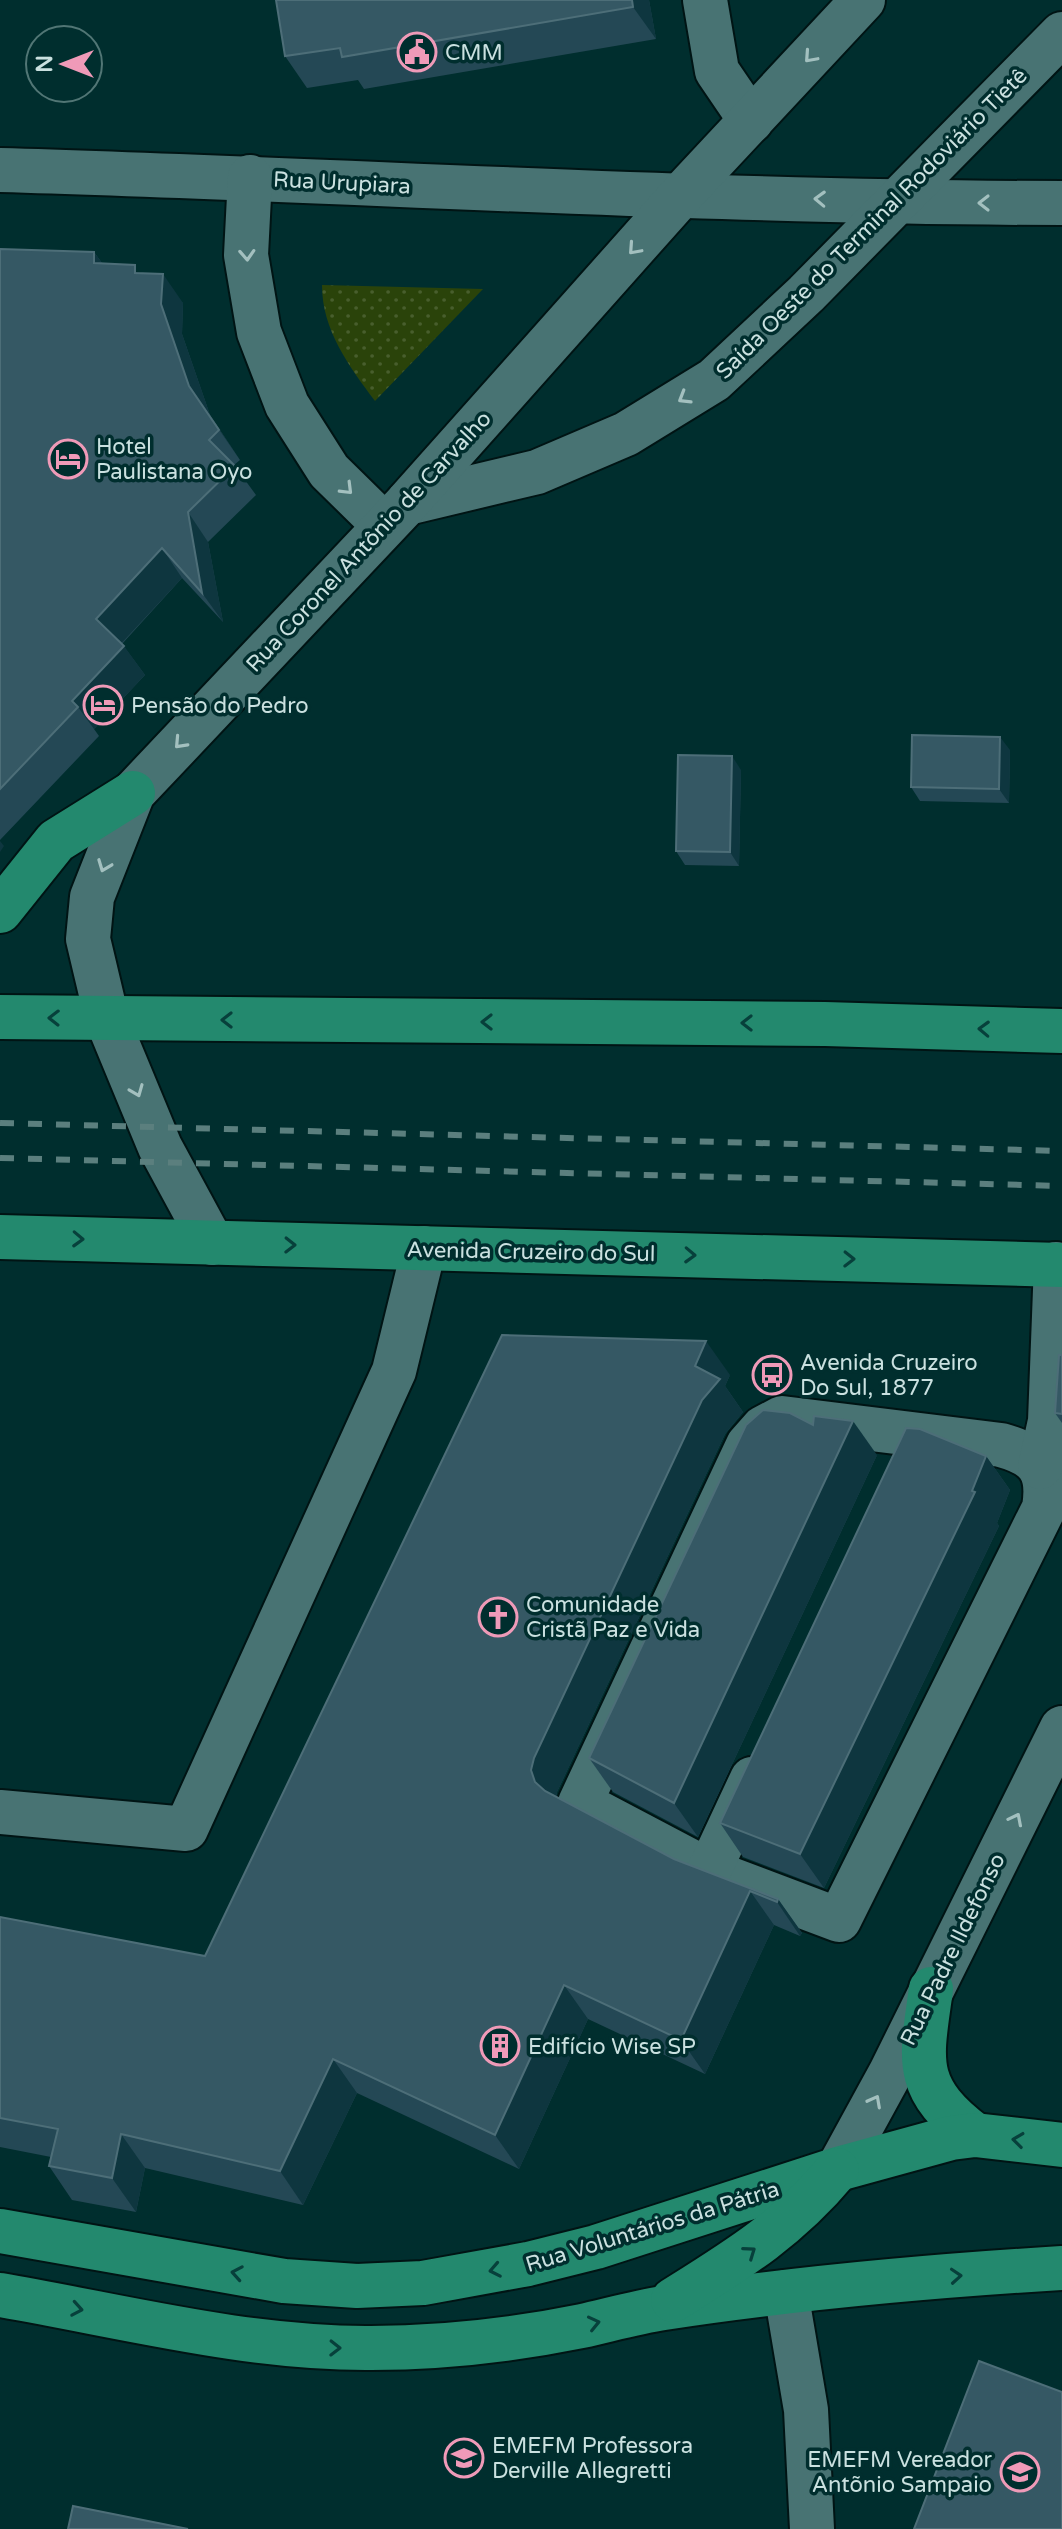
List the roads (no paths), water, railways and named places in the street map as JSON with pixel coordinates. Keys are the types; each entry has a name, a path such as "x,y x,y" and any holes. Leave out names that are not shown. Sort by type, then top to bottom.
{"main road":[{"path":"0,911 56,841 133,793"},
{"path":"0,1017 825,1024 1062,1031"},
{"name":"Avenida Cruzeiro do Sul","path":"0,1237 1059,1264"},
{"path":"931,1989 923,2046 925,2079 937,2101 975,2135"},
{"name":"Rua Voluntários da Pátria","path":"0,2231 284,2281 357,2286 423,2283 528,2264 596,2247 838,2169 951,2138 975,2135 1062,2145"},
{"path":"660,2308 749,2254 779,2231 838,2169"},
{"path":"0,2295 258,2340 359,2348 484,2342 580,2326 660,2308 878,2281 1062,2268"}],"street":[{"path":"705,0 717,71 751,121"},
{"name":"Rua Coronel Antônio de Carvalho","path":"212,1243 160,1147 107,1019 88,939 92,897 133,793 395,514 683,193 863,0"},
{"name":"Saída Oeste do Terminal Rodoviário Tietê","path":"395,514 537,472 626,434 714,380 898,203 1062,34"},
{"name":"Rua Urupiara","path":"0,170 250,177 572,194 683,193 898,203 1062,203"},
{"path":"250,177 246,255 259,332 287,405 329,471 395,514"},
{"path":"0,1812 186,1829 394,1371 424,1248"},
{"path":"1040,1467 1050,1421 1059,1264"},
{"path":"782,1418 1001,1445 1024,1451 1040,1467 1047,1488 1044,1508 839,1920 709,1871 580,1803 741,1459 763,1428 782,1418"},
{"path":"895,1475 915,1433"},
{"name":"Rua Padre Ildefonso","path":"838,2169 1062,1728"},
{"path":"709,1871 769,1744"},
{"path":"786,2292 806,2410 812,2529"}],"railway":[{"path":"0,1123 1062,1151"},
{"path":"0,1158 1062,1186"}],"place":[{"name":"CMM","path":"417,52"},
{"name":"Hotel Paulistana Oyo","path":"68,459"},
{"name":"Pensão do Pedro","path":"103,705"},
{"name":"Avenida Cruzeiro Do Sul, 1877","path":"772,1375"},
{"name":"Comunidade Cristã Paz e Vida","path":"498,1617"},
{"name":"Edifício Wise SP","path":"500,2046"},
{"name":"EMEFM Professora Derville Allegretti","path":"464,2458"},
{"name":"EMEFM Vereador Antõnio Sampaio","path":"1020,2472"}]}
